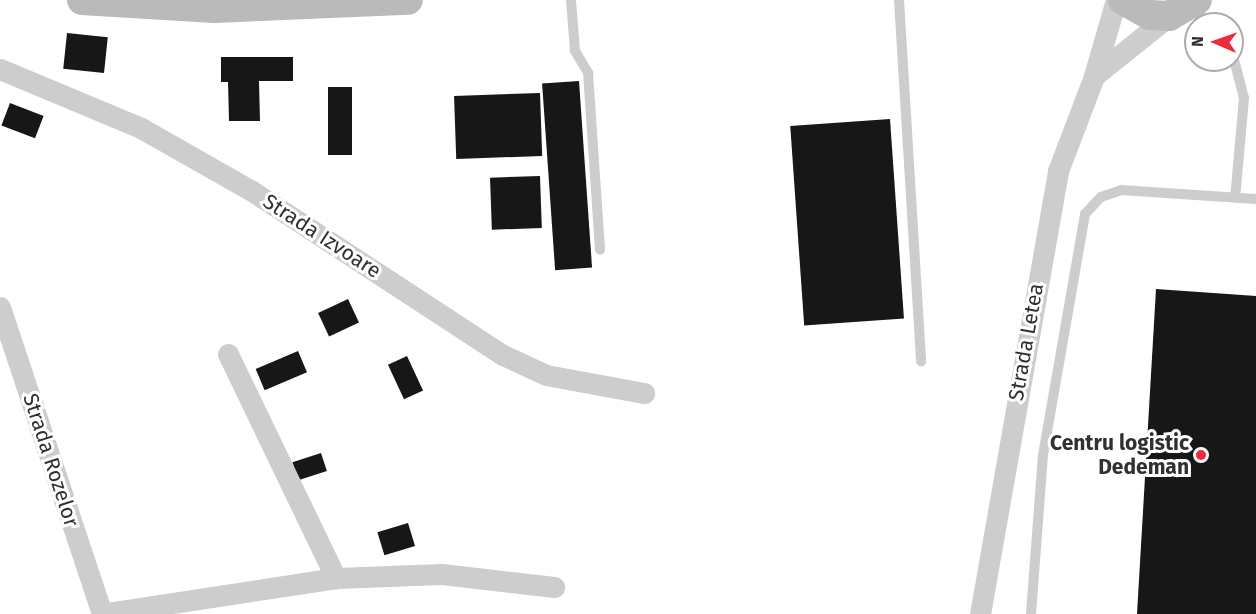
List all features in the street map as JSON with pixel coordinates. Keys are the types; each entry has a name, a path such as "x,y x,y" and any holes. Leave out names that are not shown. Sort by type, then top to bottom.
{"main road":[{"path":"82,0 214,8 408,0"},
{"path":"1123,0 1150,15 1190,6"}],"street":[{"name":"Strada Letea","path":"980,614 1058,171 1094,76 1116,0"},
{"path":"1094,76 1190,6"},
{"name":"Strada Izvoare","path":"0,69 141,128 252,191 503,355 546,375 644,393"},
{"name":"Strada Rozelor","path":"0,307 101,614 336,578 442,574 554,587"},
{"path":"228,354 336,578"}],"lane":[{"path":"571,0 575,51 588,73 600,250"},
{"path":"898,0 921,361"},
{"path":"1235,198 1244,98 1237,72"},
{"path":"1031,614 1043,455 1085,214 1101,197 1121,190 1256,199"}],"building":[{"path":"67,33 108,37 104,73 63,69"},
{"path":"221,57 293,57 293,81 259,81 260,121 229,121 228,82 221,82"},
{"path":"579,81 592,268 555,270 542,84"},
{"path":"328,87 352,87 352,155 328,155"},
{"path":"540,93 542,156 456,159 454,96"},
{"path":"10,103 44,116 35,138 1,125"},
{"path":"890,119 904,319 804,325 790,126"},
{"path":"540,176 542,228 492,230 490,178"},
{"name":"Centru logistic Dedeman","path":"1156,289 1256,296 1256,614 1137,614"},
{"path":"348,299 359,323 329,337 318,313"},
{"path":"298,351 307,372 265,390 256,369"},
{"path":"407,356 423,390 404,399 388,365"},
{"path":"321,453 327,471 298,480 292,462"},
{"path":"408,523 415,546 384,555 377,532"}],"place":[{"name":"Centru logistic Dedeman","path":"1201,455"}]}
